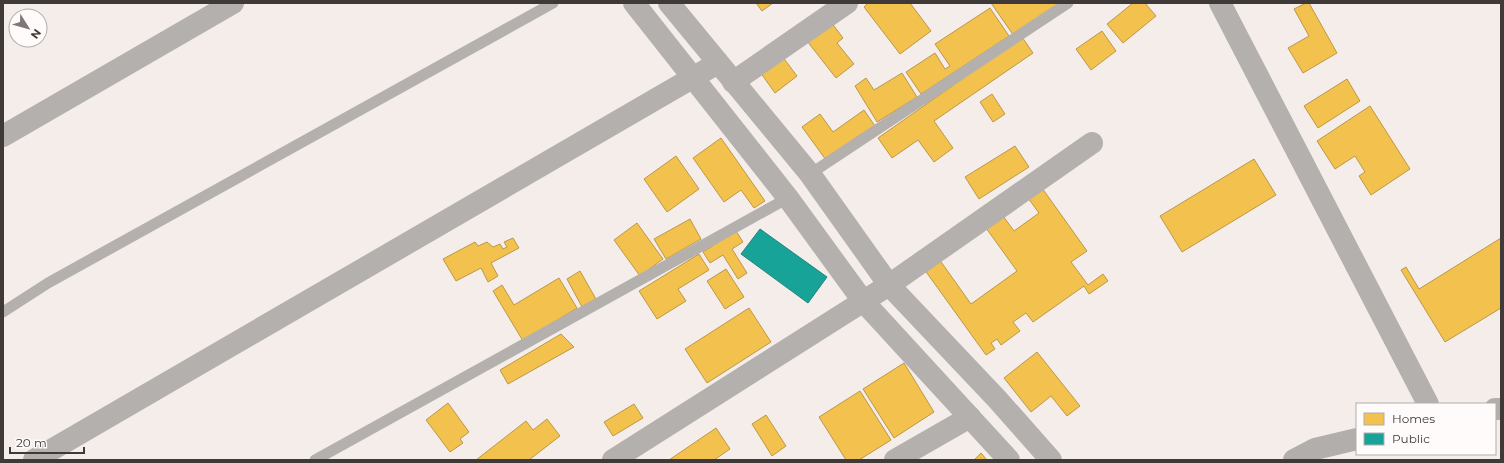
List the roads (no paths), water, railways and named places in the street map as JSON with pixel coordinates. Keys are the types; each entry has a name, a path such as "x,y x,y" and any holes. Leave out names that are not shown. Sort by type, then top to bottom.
{"street":[{"path":"3,136 233,3"},
{"path":"634,3 694,77 788,198 863,301 1009,460"},
{"path":"669,3 810,174 889,285 997,398 1051,460"},
{"path":"733,82 847,3"},
{"path":"1220,3 1427,403"},
{"path":"34,460 718,63"},
{"path":"613,460 889,285 1092,143"},
{"path":"896,460 970,417"},
{"path":"1294,460 1315,449 1356,439"}],"lane":[{"path":"3,312 48,283 553,3"},
{"path":"810,174 1068,3"},
{"path":"315,460 788,198"}]}
